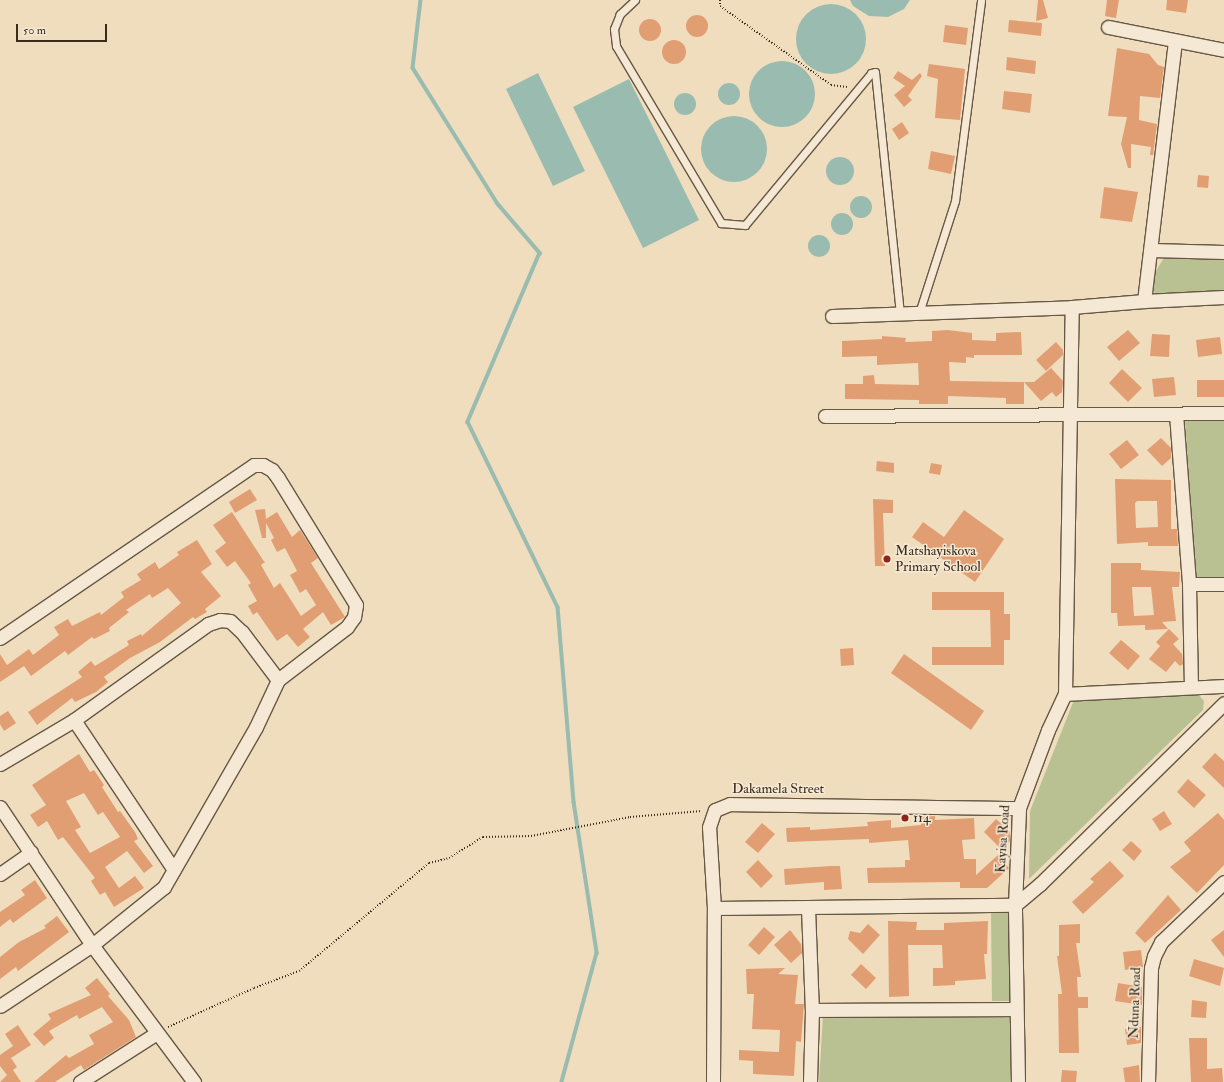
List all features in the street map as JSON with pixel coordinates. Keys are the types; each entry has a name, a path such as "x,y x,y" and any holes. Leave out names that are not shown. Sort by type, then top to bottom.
{"street":[{"path":"1108,27 1175,42 1224,50"},
{"path":"1144,301 1152,250 1175,42"},
{"path":"1152,250 1224,252"},
{"path":"832,316 1072,307 1144,301 1224,297"},
{"path":"1072,307 1072,414 1065,694 1191,686 1224,686"},
{"path":"824,416 1224,413"},
{"path":"1176,414 1189,584 1191,686"},
{"path":"0,638 254,465 263,465 272,470 278,478 356,605 354,617 347,628 278,680 256,727 161,890 92,946 0,1006"},
{"path":"1189,584 1224,584"},
{"path":"0,764 74,720 208,624 220,620 230,621 242,632 278,680"},
{"name":"Kayisa Road","path":"1018,1082 1015,905 1019,808 1048,730 1065,694"},
{"path":"714,908 1015,905 1040,884 1224,703"},
{"path":"74,720 174,870"},
{"name":"Dakamela Street","path":"713,1082 714,908 709,827 710,818 720,806 1019,808"},
{"path":"0,807 92,946 194,1082"},
{"path":"0,874 31,852"},
{"name":"Nduna Road","path":"1148,1082 1151,968 1154,956 1161,942 1224,882"},
{"path":"808,908 812,1010 810,1082"},
{"path":"812,1010 1016,1009"},
{"path":"80,1082 157,1033"}],"lane":[{"path":"635,0 620,14 614,29 616,46 721,223 745,226 871,72 875,72 900,313"},
{"path":"919,313 955,201 981,1"}],"path":[{"path":"720,0 720,6 831,85 852,87"},
{"path":"157,1033 254,988 299,971 429,863 449,858 482,837 531,836 630,817 696,813 720,806"}],"green space":[{"path":"1164,258 1224,259 1224,294 1160,297 1153,291 1155,272"},
{"path":"1224,419 1224,577 1196,577 1185,420"},
{"path":"1197,693 1204,701 1203,710 1029,879 1030,811 1074,700"},
{"path":"991,913 1010,913 1012,998 1009,1001 992,1001"},
{"path":"1011,1014 1013,1082 819,1082 823,1015"}],"water":[{"path":"850,0 910,0 904,9 888,17 869,16 853,6"},
{"path":"831,4 844,7 856,14 863,26 866,39 863,52 856,64 844,71 831,74 818,71 806,64 799,52 796,39 799,26 806,14 818,7"},
{"path":"775,61 789,61 801,66 810,75 815,87 813,107 806,118 789,127 775,127 763,122 754,113 749,101 749,87 754,75 763,66"},
{"path":"538,73 585,171 553,186 506,89"},
{"path":"629,79 699,220 643,248 573,107"},
{"path":"729,83 737,86 740,94 737,102 729,105 721,102 718,94 721,86"},
{"path":"685,93 693,96 696,104 693,112 685,115 677,112 674,104 677,96"},
{"path":"727,116 741,116 753,121 762,130 767,142 765,162 758,173 741,182 727,182 715,177 706,168 701,156 701,142 706,130 715,121"},
{"path":"840,157 850,161 854,171 850,181 840,185 830,181 826,171 830,161"},
{"path":"861,196 869,199 872,207 869,215 861,218 853,215 850,207 853,199"},
{"path":"842,213 850,216 853,224 850,232 842,235 834,232 831,224 834,216"},
{"path":"819,235 827,238 830,246 827,254 819,257 811,254 808,246 811,238"}],"building":[{"path":"1038,0 1043,0 1048,18 1036,21"},
{"path":"1107,0 1119,0 1116,18 1105,16"},
{"path":"1167,0 1188,0 1186,13 1166,10"},
{"path":"697,15 705,18 708,26 705,34 697,37 689,34 686,26 689,18"},
{"path":"646,19 654,19 661,26 661,34 654,41 646,41 639,34 639,26"},
{"path":"1009,20 1042,23 1041,36 1008,32"},
{"path":"945,25 968,28 966,45 943,42"},
{"path":"674,40 682,44 686,52 682,60 674,64 666,60 662,52 666,44"},
{"path":"1117,48 1149,54 1158,65 1164,67 1160,98 1140,96 1139,120 1157,124 1153,155 1150,155 1151,147 1131,144 1131,168 1128,168 1121,144 1127,117 1108,116"},
{"path":"1007,57 1036,61 1035,74 1006,70"},
{"path":"929,64 965,69 960,120 935,118 938,79 927,76"},
{"path":"898,71 912,80 920,73 922,76 908,96 912,100 904,107 894,95 905,86 893,78"},
{"path":"1004,91 1032,94 1030,113 1002,109"},
{"path":"902,122 909,133 899,140 892,129"},
{"path":"931,151 955,156 951,174 928,169"},
{"path":"1198,175 1209,176 1208,188 1197,187"},
{"path":"1104,187 1138,192 1132,222 1100,218"},
{"path":"948,330 972,333 972,340 996,341 996,333 1021,332 1022,355 974,355 974,358 966,357 966,363 949,362 950,381 1024,382 1024,404 1006,404 1006,398 948,396 948,404 919,404 919,400 845,399 845,384 863,384 863,376 874,375 875,384 919,385 918,363 877,365 877,356 842,357 842,341 882,339 882,336 906,338 905,342 932,341 932,331"},
{"path":"1128,330 1140,343 1119,361 1107,347"},
{"path":"1152,334 1170,335 1169,357 1150,356"},
{"path":"1220,337 1222,354 1198,357 1196,340"},
{"path":"1056,342 1063,350 1063,355 1046,371 1036,360"},
{"path":"1051,368 1063,381 1062,392 1056,397 1052,392 1041,401 1024,382 1034,382"},
{"path":"1122,369 1142,388 1128,402 1109,383"},
{"path":"1174,377 1176,395 1154,397 1152,379"},
{"path":"1197,380 1224,380 1224,397 1197,397"},
{"path":"1161,438 1171,448 1171,458 1162,466 1147,450"},
{"path":"1127,440 1139,455 1121,469 1109,454"},
{"path":"877,461 894,463 894,473 876,471"},
{"path":"931,463 942,465 940,475 929,473"},
{"path":"1115,479 1171,480 1171,529 1177,529 1178,546 1148,546 1148,542 1117,544","holes":["1137,501 1157,501 1158,527 1136,528 1135,503"]},
{"path":"250,489 257,500 235,513 229,502"},
{"path":"873,499 893,500 893,513 883,513 885,566 875,566"},
{"path":"265,509 266,519 277,512 292,537 300,530 318,558 311,563 345,617 331,625 323,612 303,629 310,637 298,647 287,634 277,641 257,612 253,615 248,606 257,601 248,585 251,583 235,561 227,567 215,551 226,543 213,525 232,512 265,562 261,565 274,588 280,583 301,616 316,605 306,589 300,593 290,575 297,571 285,548 277,552 271,540 274,538 266,523 266,538 262,538 255,510"},
{"path":"964,510 1004,539 975,582 912,537 923,522 944,537"},
{"path":"197,540 212,564 201,572 221,596 205,609 207,612 195,619 193,617 160,642 130,658 104,677 108,682 96,692 75,702 72,698 37,725 28,712 82,677 78,672 91,661 95,666 129,645 127,641 141,634 142,636 181,603 168,588 152,598 150,594 126,610 129,612 109,628 110,631 94,639 92,637 68,655 65,651 31,676 24,666 0,682 0,654 7,665 29,649 33,655 59,635 54,627 68,619 72,626 100,612 101,615 124,597 121,592 141,580 137,574 155,562 159,569 179,555 177,552"},
{"path":"1111,563 1141,563 1141,570 1180,572 1179,587 1172,587 1176,621 1162,622 1168,629 1145,630 1145,625 1118,626 1117,613 1111,613","holes":["1132,587 1151,587 1154,615 1134,616"]},
{"path":"932,592 1004,592 1004,614 1010,614 1010,640 1004,640 1004,665 932,665 932,647 991,647 990,610 932,610"},
{"path":"1169,629 1179,639 1173,644 1182,654 1183,664 1180,666 1175,661 1166,672 1149,659 1160,646 1156,642"},
{"path":"1121,640 1140,656 1128,670 1109,653"},
{"path":"853,648 854,665 841,666 840,649"},
{"path":"904,654 984,711 971,730 891,673"},
{"path":"8,711 16,723 4,731 0,724 0,716"},
{"path":"1215,753 1224,761 1224,788 1202,767"},
{"path":"79,754 90,772 94,770 104,785 102,787 118,812 120,811 135,832 138,839 134,841 153,866 144,873 127,851 105,867 119,888 135,876 144,888 114,907 105,892 100,895 91,881 95,878 63,837 58,840 47,821 38,827 30,815 46,805 32,785","holes":["84,793 98,815 103,812 120,837 90,853 75,830 81,827 66,801"]},
{"path":"1188,779 1206,795 1194,808 1177,792"},
{"path":"1164,811 1172,824 1160,831 1152,819"},
{"path":"1218,813 1224,820 1224,865 1197,893 1170,867 1191,851 1184,842"},
{"path":"935,816 935,820 974,818 975,839 962,840 964,859 976,859 976,875 998,855 1009,868 987,888 960,888 960,882 868,883 867,868 905,867 905,860 910,860 908,840 869,843 869,839 787,842 786,828 810,827 810,830 868,826 867,822 891,820 891,828 921,825 920,817"},
{"path":"996,819 1010,832 1010,841 1001,849 984,832"},
{"path":"762,823 775,834 758,853 745,842"},
{"path":"1131,841 1142,851 1134,861 1122,850"},
{"path":"758,860 773,876 761,888 746,872"},
{"path":"1110,861 1124,876 1083,914 1072,902 1094,882 1090,879"},
{"path":"840,866 842,889 824,890 824,882 785,885 784,869"},
{"path":"35,880 47,898 13,923 10,919 0,927 0,912 25,895 21,890"},
{"path":"1168,895 1181,910 1145,943 1135,933"},
{"path":"57,916 69,932 18,971 16,967 0,979 0,957 19,942 46,928 44,926"},
{"path":"888,921 917,922 916,930 944,930 944,923 988,921 987,954 984,954 986,979 955,981 955,985 933,986 933,968 943,968 942,945 908,945 909,996 889,997"},
{"path":"868,924 880,935 863,954 848,939 850,931 860,933"},
{"path":"1080,924 1080,943 1076,943 1081,977 1077,977 1078,997 1088,997 1088,1008 1078,1008 1079,1053 1059,1053 1058,994 1062,994 1057,956 1059,956 1059,925"},
{"path":"764,927 775,937 759,955 748,945"},
{"path":"790,930 801,944 802,953 791,963 774,945"},
{"path":"1224,930 1224,957 1211,940"},
{"path":"1141,950 1143,967 1125,970 1123,952"},
{"path":"1194,959 1224,968 1220,986 1189,976"},
{"path":"861,964 876,978 866,989 851,975"},
{"path":"785,968 778,974 798,975 795,1004 804,1004 801,1042 796,1041 794,1076 753,1074 753,1061 739,1060 739,1050 779,1052 780,1030 752,1029 754,994 747,994 746,969"},
{"path":"97,978 110,994 108,996 129,1020 136,1037 84,1070 81,1065 55,1082 34,1082 66,1055 69,1058 94,1044 89,1035 113,1022 102,1007 79,1019 77,1015 49,1031 54,1038 44,1046 33,1034 51,1019 48,1014 91,995 85,988"},
{"path":"1118,983 1142,987 1142,1005 1115,1001"},
{"path":"1192,1000 1207,1002 1206,1018 1191,1017"},
{"path":"18,1025 31,1045 11,1058 17,1067 13,1070 21,1082 0,1082 7,1075 0,1066 0,1055 13,1046 5,1034"},
{"path":"1141,1027 1141,1043 1127,1045 1125,1029"},
{"path":"1189,1038 1207,1038 1207,1069 1222,1068 1223,1082 1191,1082"},
{"path":"1139,1065 1140,1082 1125,1082 1123,1068"},
{"path":"1062,1070 1077,1071 1076,1082 1061,1082"}],"waterway":[{"path":"421,0 413,68 498,204 540,253 468,422 558,607 574,802 597,953 562,1082"}],"place":[{"name":"Matshayiskova Primary School","path":"887,559"},
{"name":"114","path":"905,818"}]}
